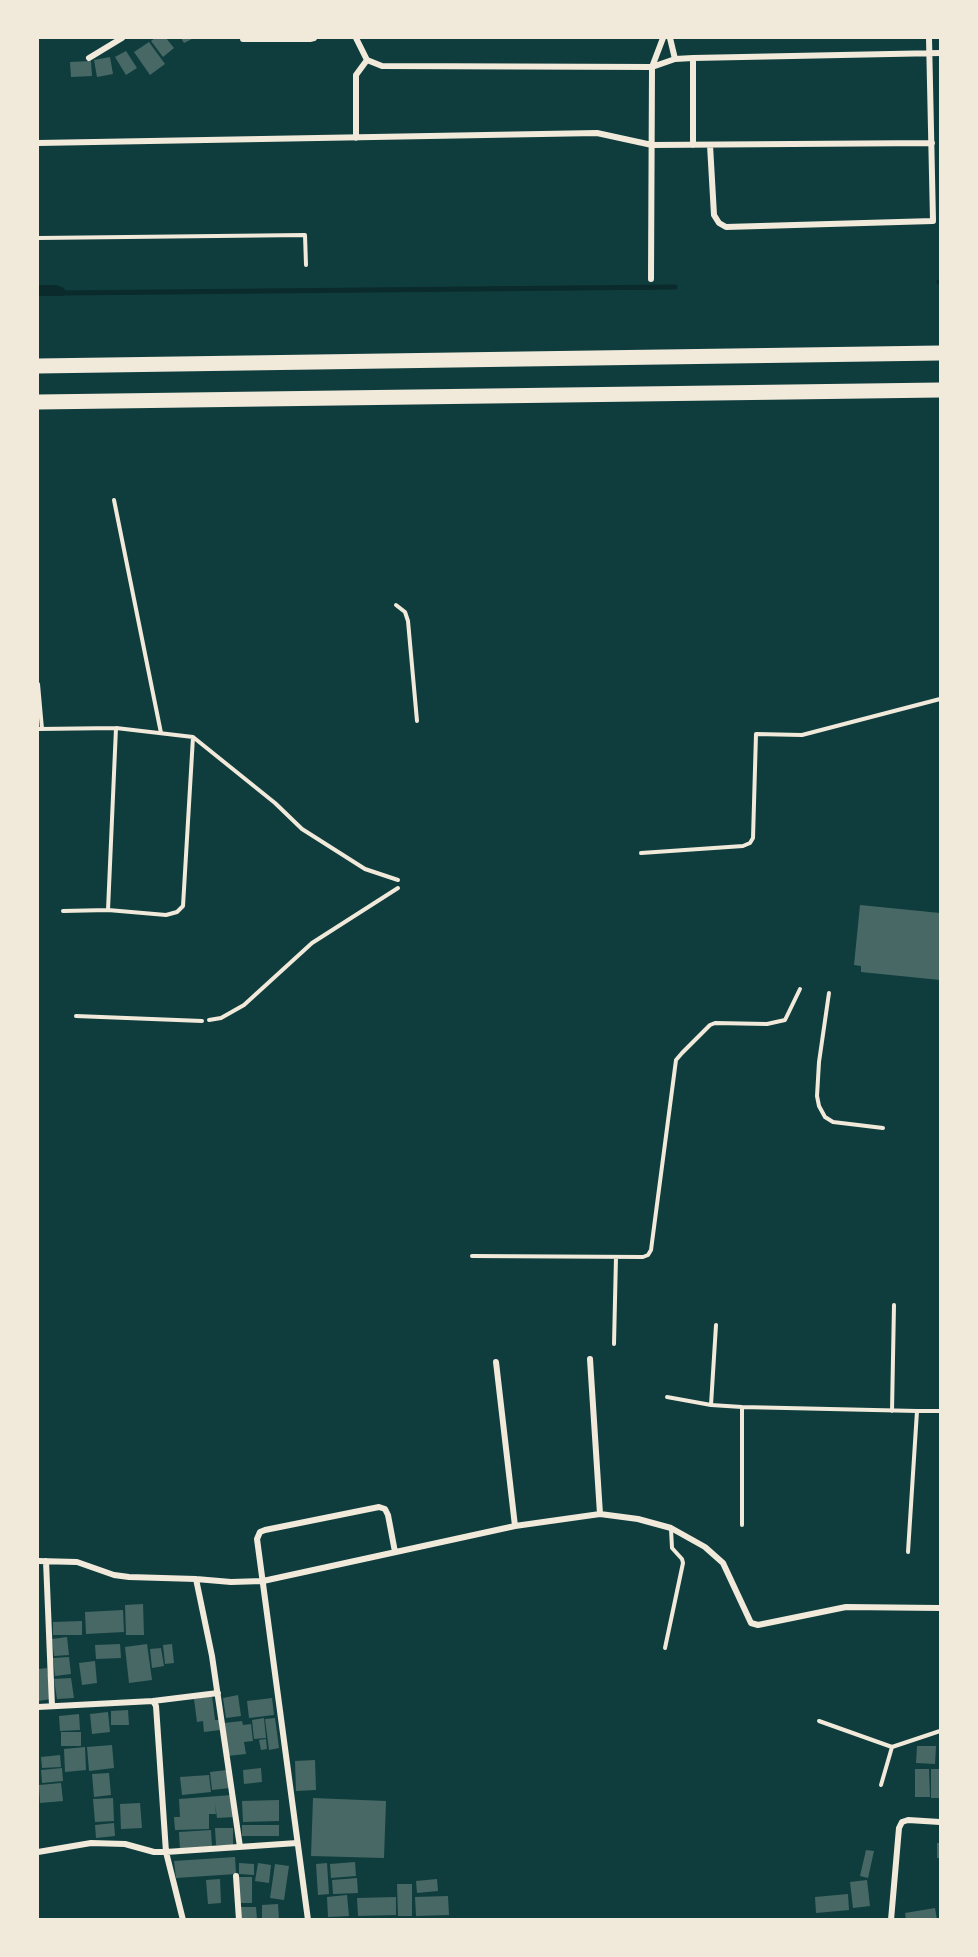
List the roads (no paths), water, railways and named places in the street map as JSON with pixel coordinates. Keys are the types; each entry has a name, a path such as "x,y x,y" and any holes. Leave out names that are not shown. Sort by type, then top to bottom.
{"highway":[{"path":"38,366 940,353"},
{"path":"38,402 940,390"}],"street":[{"path":"89,58 122,38"},
{"path":"243,39 314,38"},
{"path":"356,38 367,60 382,66 652,67 675,59 693,58 940,53"},
{"path":"651,279 652,67 663,38"},
{"path":"670,38 675,59"},
{"path":"710,145 714,216 726,227 933,221 937,204 932,129 930,38"},
{"path":"693,58 693,146"},
{"path":"356,138 356,75 367,60"},
{"path":"932,129 940,129"},
{"path":"38,143 597,133 652,145 933,143"},
{"path":"590,1359 600,1514"},
{"path":"496,1362 515,1526"},
{"path":"308,1920 258,1539 260,1532 276,1527 379,1507 385,1509 388,1515 395,1552"},
{"path":"38,1561 77,1562 114,1575 231,1582 263,1581 515,1526 600,1514 638,1519 671,1528 705,1547 723,1563 751,1623 758,1625 846,1607 940,1608"},
{"path":"46,1561 52,1706"},
{"path":"196,1579 212,1656 240,1847"},
{"path":"38,1707 153,1701 218,1694"},
{"path":"153,1701 156,1706 166,1852 183,1920"},
{"path":"891,1920 899,1828 902,1822 908,1820 940,1822"},
{"path":"38,1852 91,1843 125,1844 154,1852 166,1852 297,1843"},
{"path":"236,1876 239,1920"}],"lane":[{"path":"38,238 305,235 306,265"},
{"path":"114,500 161,733"},
{"path":"396,605 405,612 408,621 417,721"},
{"path":"38,684 40,729 116,728 193,737 275,803 302,829 365,869 398,880"},
{"path":"641,853 744,846 750,843 753,838 756,734 802,735 940,699"},
{"path":"108,910 116,728"},
{"path":"63,911 108,910 166,915 177,912 183,906 193,737"},
{"path":"209,1020 221,1018 244,1005 312,943 398,888"},
{"path":"472,1256 643,1257 648,1255 651,1250 676,1060 710,1025 715,1023 767,1024 784,1020 800,989"},
{"path":"829,993 819,1062 817,1096 819,1106 825,1117 833,1122 883,1128"},
{"path":"76,1016 202,1021"},
{"path":"614,1344 615,1257"},
{"path":"892,1411 894,1305"},
{"path":"711,1405 716,1325"},
{"path":"667,1397 711,1405 742,1407 940,1411"},
{"path":"741,1525 742,1407"},
{"path":"908,1552 917,1411"},
{"path":"664,1648 683,1563 672,1548 671,1528"},
{"path":"819,1721 892,1747 940,1731"},
{"path":"881,1785 892,1747"}],"water":[{"path":"38,285 56,285 64,288 66,293 62,296 38,296"}],"waterway":[{"path":"60,293 675,287"}]}
